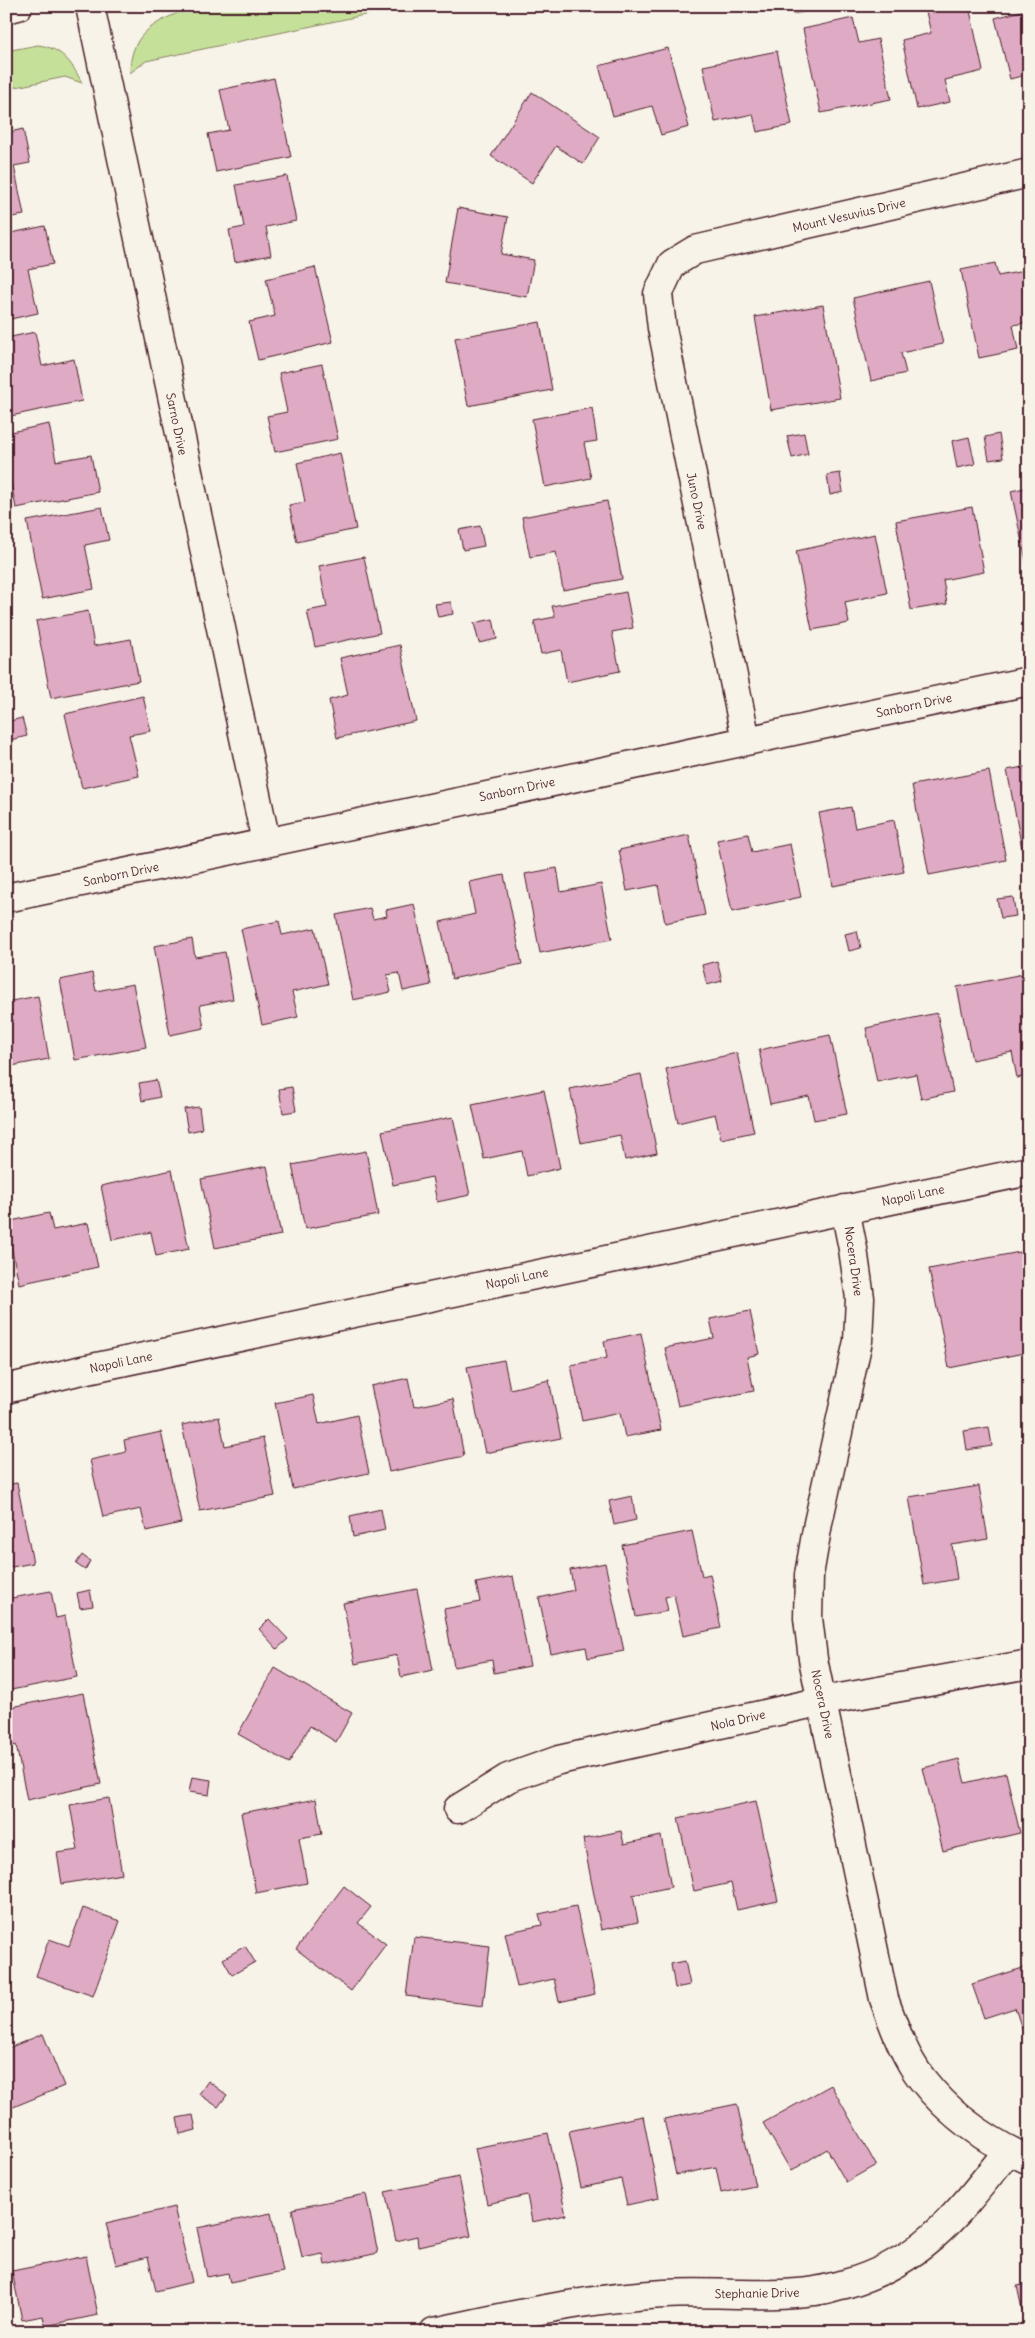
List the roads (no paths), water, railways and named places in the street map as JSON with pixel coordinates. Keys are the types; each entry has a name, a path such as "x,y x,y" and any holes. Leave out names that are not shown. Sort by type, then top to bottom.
{"street":[{"path":"6,9 18,6"},
{"name":"Sarno Drive","path":"90,6 266,842"},
{"name":"Mount Vesuvius Drive","path":"672,264 695,250 1029,173"},
{"name":"Juno Drive","path":"672,264 658,294 662,328 746,740"},
{"name":"Sanborn Drive","path":"6,898 1029,681"},
{"name":"Napoli Lane","path":"6,1389 88,1369 1029,1170"},
{"name":"Nocera Drive","path":"845,1209 860,1298 858,1341 818,1523 809,1575 808,1618 813,1659 884,1999 899,2040 921,2078 948,2108 976,2131 1018,2156"},
{"name":"Nola Drive","path":"458,1809 508,1778 559,1760 822,1702 1029,1664"},
{"name":"Stephanie Drive","path":"434,2332 565,2305 620,2298 666,2294 775,2294 816,2291 859,2280 900,2263 931,2241 964,2206 1018,2156"}]}
